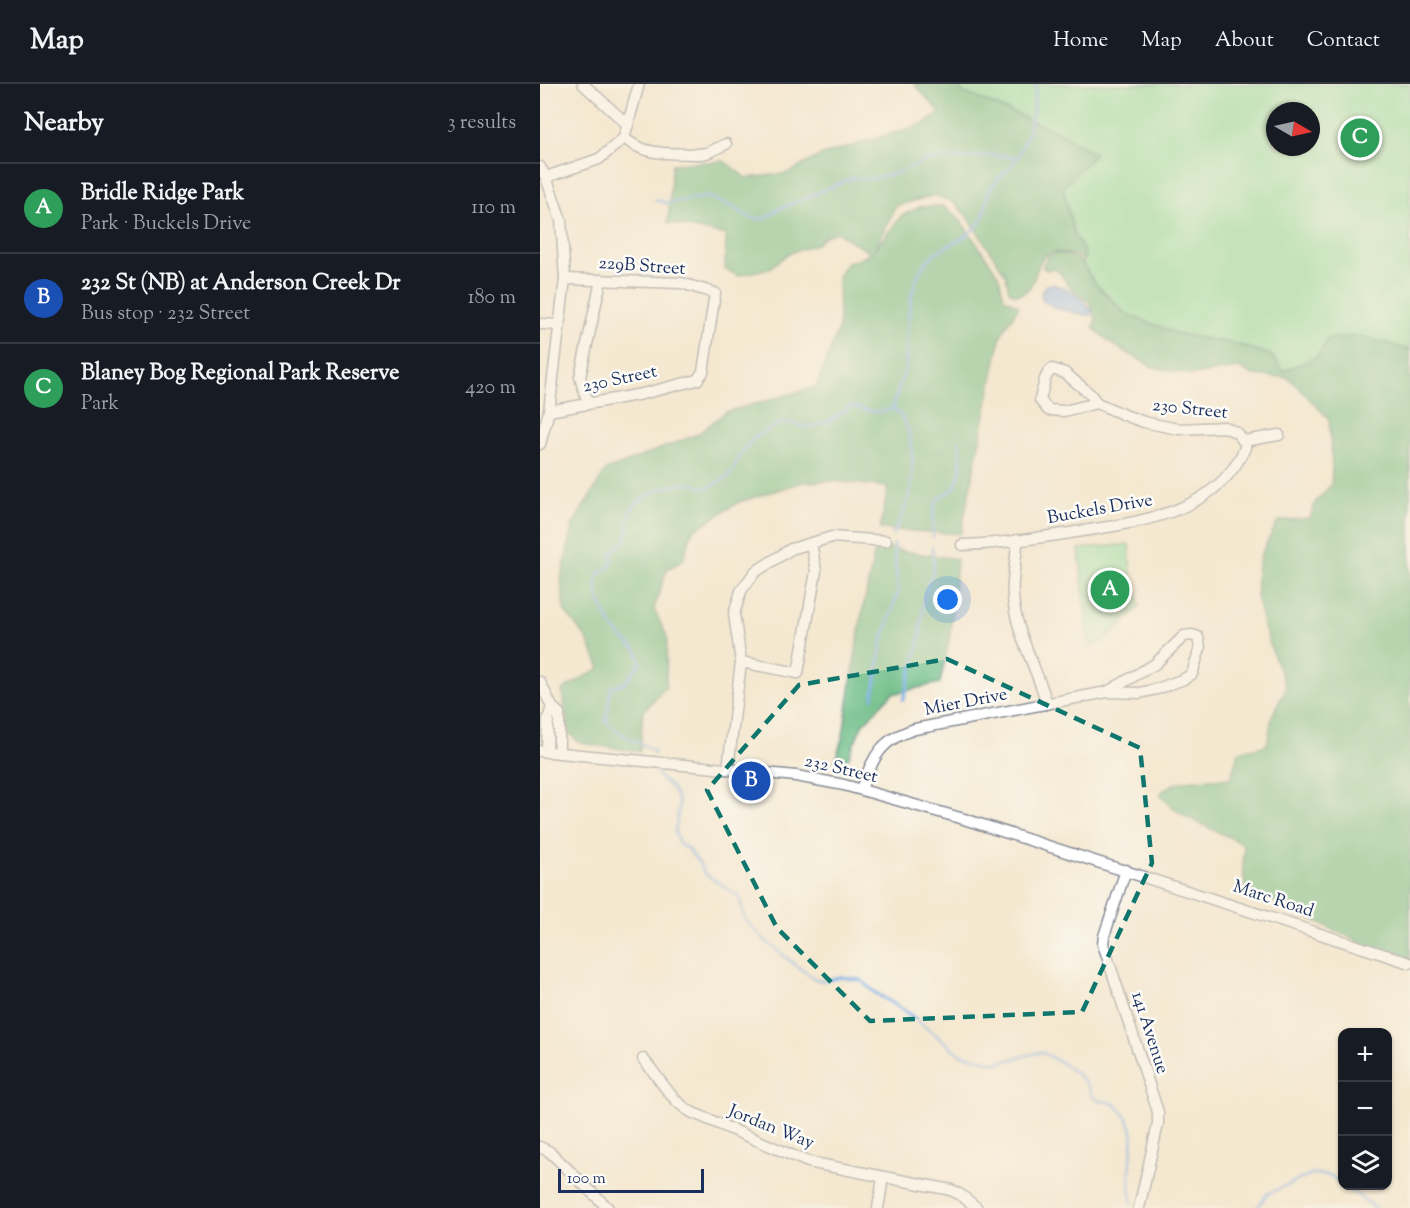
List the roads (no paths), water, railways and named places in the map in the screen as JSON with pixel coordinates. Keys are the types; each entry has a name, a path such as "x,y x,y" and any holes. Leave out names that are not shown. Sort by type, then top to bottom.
{"street":[{"path":"583,84 628,125"},
{"path":"546,177 599,159 624,138 639,84"},
{"path":"624,138 638,148 649,152 699,154 707,153 726,144"},
{"path":"540,167 546,177 561,220 565,279 549,411 540,444"},
{"name":"229B Street","path":"565,279 681,284 715,293 703,372 697,380"},
{"path":"588,404 580,377 601,280"},
{"path":"540,324 560,325"},
{"name":"230 Street","path":"1097,403 1064,411 1048,410 1040,400 1048,373 1052,369 1065,373 1097,403 1127,416 1178,429 1225,427 1237,433 1244,441 1245,448 1232,472"},
{"name":"230 Street","path":"549,411 642,394 697,380"},
{"path":"1244,441 1279,435"},
{"name":"Buckels Drive","path":"962,545 1017,540 1155,518 1199,498 1232,472"},
{"path":"728,768 741,662 734,614 741,591 755,572 791,549 832,537 886,541"},
{"path":"1017,540 1017,558 1012,586 1015,611 1047,704"},
{"path":"741,662 798,673 816,571 812,543"},
{"name":"Mier Drive","path":"861,789 877,752 895,737 915,729 1107,692 1149,692 1189,676 1194,671 1200,648 1198,637 1184,636 1155,664 1107,692"},
{"path":"540,682 552,707 559,713 558,753"},
{"path":"543,752 552,707"},
{"name":"232 Street","path":"543,752 815,778 964,819 1126,870"},
{"name":"Marc Road","path":"1126,870 1410,963"},
{"name":"141 Avenue","path":"1126,870 1103,944 1158,1112 1158,1124 1139,1208"},
{"name":"Jordan Way","path":"643,1059 659,1077 675,1101 691,1112 798,1158 883,1178 951,1190 977,1208"},
{"path":"540,1147 549,1152 608,1208"},
{"path":"878,1208 883,1178"}],"water":[{"path":"1052,284 1079,297 1092,311 1090,316 1058,309 1043,301 1041,293 1045,286"}],"waterway":[{"path":"654,754 654,751 623,735 606,721 611,687 625,683 640,663 637,651 620,636 611,624 596,588 600,573 607,569 613,560 611,555 626,539 632,509 646,496 665,488 683,484 704,488 718,482 732,470 752,440 783,423 815,426 834,418 851,406 877,412 892,408 906,365 909,315 916,279 933,255 969,233 982,219 990,190 1011,166 1022,148 1032,116 1036,84"},
{"path":"655,200 666,203 708,197 751,218 764,219 777,210 853,178 871,179 900,172 924,161 941,158 993,155 1016,157"},
{"path":"892,408 900,414 905,423 909,434 912,459 909,497 893,535"},
{"path":"933,537 933,515 936,503 939,498 954,488 959,477 961,459 959,441"},
{"path":"873,698 882,642 898,592 894,544"},
{"path":"903,700 919,644 924,596 934,566 932,547"},
{"path":"657,772 661,779 671,787 678,800 675,833 680,845 687,848 705,874 739,896 745,920 794,964 815,979 823,981 841,977 861,980 874,992 905,1011 960,1054 996,1063 1041,1052 1078,1075 1096,1099 1118,1107 1125,1115 1132,1130 1130,1180 1132,1204"},
{"path":"1257,1208 1267,1194 1312,1174 1330,1175 1338,1182"},
{"path":"1350,1190 1376,1208"}],"place":[{"name":"Blaney Bog Regional Park Reserve","path":"1360,138"},
{"name":"Bridle Ridge Park","path":"1110,590"},
{"name":"232 St (NB) at Anderson Creek Dr","path":"751,781"}]}
